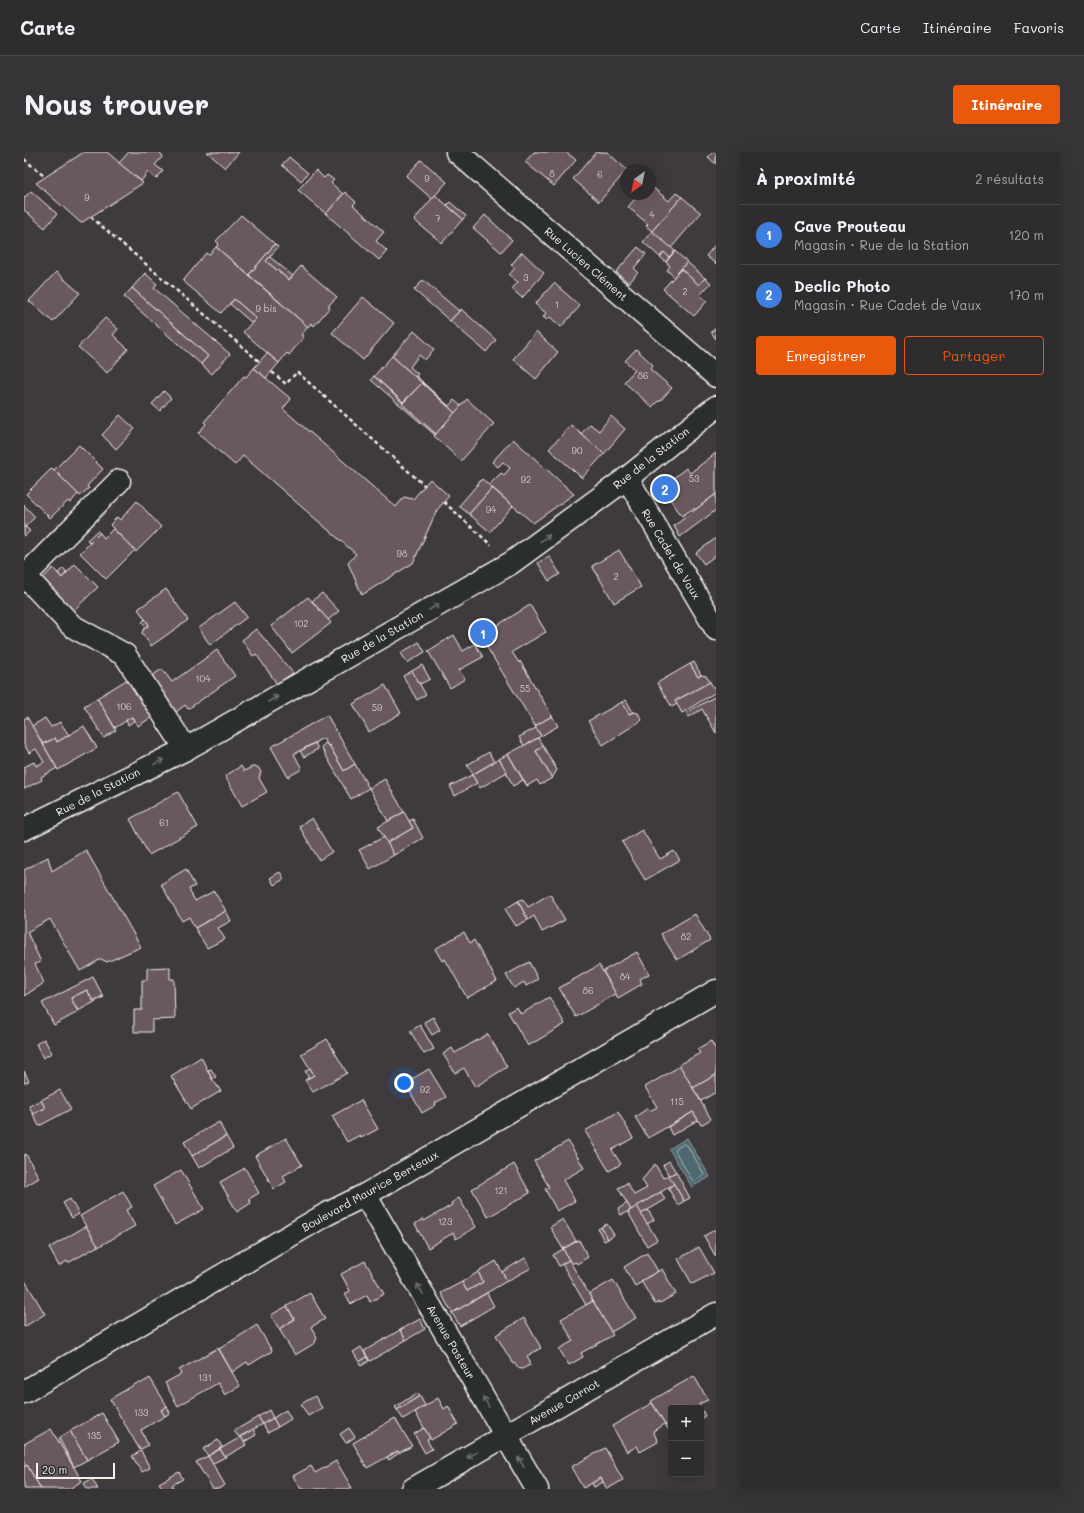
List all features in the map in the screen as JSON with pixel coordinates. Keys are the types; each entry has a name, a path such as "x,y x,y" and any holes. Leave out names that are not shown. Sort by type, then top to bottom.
{"street":[{"name":"Rue Lucien Clément","path":"457,152 716,376"},
{"name":"Rue de la Station","path":"24,829 186,749 511,563 627,478 716,407"},
{"name":"Rue Cadet de Vaux","path":"627,478 716,629"},
{"path":"119,481 25,576 72,626 125,655 186,749"},
{"name":"Boulevard Maurice Berteaux","path":"24,1392 325,1215 365,1195 716,991"},
{"name":"Avenue Pasteur","path":"365,1195 537,1489"},
{"name":"Avenue Carnot","path":"413,1489 716,1314"}],"path":[{"path":"24,159 45,177"},
{"path":"91,217 260,362"},
{"path":"272,372 286,384 297,372 425,486"},
{"path":"444,502 511,563"}],"water":[{"path":"687,1138 710,1177 692,1187 669,1149"}],"building":[{"path":"84,152 107,152 143,183 81,223 36,183"},
{"path":"129,152 159,152 163,156 155,165 163,171 156,179 148,172 141,181 119,163"},
{"path":"207,152 239,152 225,168"},
{"path":"534,152 566,152 576,160 554,186 525,162"},
{"path":"596,152 607,152 620,164 620,178 599,202 573,179"},
{"path":"713,152 716,152 716,164 708,157"},
{"path":"289,157 308,173 301,181 282,165"},
{"path":"421,160 447,182 432,199 406,176"},
{"path":"316,170 324,178 327,175 334,180 331,183 343,194 326,214 298,190"},
{"path":"656,190 669,201 676,193 682,197 652,231 646,226 648,224 628,207 634,200 656,200"},
{"path":"31,191 57,214 45,228 24,210 24,198"},
{"path":"345,192 356,202 353,205 384,232 376,241 387,251 379,260 326,214"},
{"path":"435,195 463,219 442,243 414,220"},
{"path":"682,197 701,213 671,248 652,231"},
{"path":"450,202 466,216 463,219 447,205"},
{"path":"241,215 275,244 249,275 216,247 219,244 216,241"},
{"path":"485,215 512,240 501,252 473,228"},
{"path":"652,231 675,251 669,257 664,252 660,257 643,242"},
{"path":"275,244 278,247 266,261 289,280 301,266 337,297 328,306 330,307 314,326 311,323 308,327 249,275"},
{"path":"716,244 716,264 706,256"},
{"path":"216,247 308,327 301,335 304,337 289,355 287,353 279,363 243,332 256,318 234,299 221,313 183,281 206,253 209,255"},
{"path":"638,247 646,254 634,268 638,272 629,283 616,272"},
{"path":"675,251 687,262 674,277 667,270 670,266 666,262"},
{"path":"522,252 544,273 522,298 512,289 518,282 509,275 515,268 511,265"},
{"path":"664,252 669,257 666,262 660,257"},
{"path":"270,257 293,276 289,280 266,261"},
{"path":"687,262 705,278 699,285 681,269"},
{"path":"681,269 699,285 705,278 711,283 700,295 707,301 694,316 663,289"},
{"path":"56,272 80,293 53,322 29,301"},
{"path":"145,273 157,284 154,288 230,354 212,374 201,364 208,356 132,288"},
{"path":"423,280 459,311 450,321 414,290"},
{"path":"554,283 580,306 561,327 550,317 547,320 543,317 546,313 535,304"},
{"path":"132,288 208,356 201,364 124,297"},
{"path":"363,297 394,323 363,360 332,333"},
{"path":"234,299 256,318 252,323 230,304"},
{"path":"461,309 496,340 486,352 450,321"},
{"path":"105,318 118,329 113,335 128,349 107,373 78,347"},
{"path":"716,328 716,339 711,332"},
{"path":"414,331 434,349 425,360 419,355 410,367 418,374 416,376 423,382 422,383 392,356"},
{"path":"536,332 558,352 536,379 513,359"},
{"path":"636,349 653,365 650,369 672,388 652,407 624,382 635,370 625,361"},
{"path":"267,353 279,363 266,378 254,368"},
{"path":"392,356 422,383 403,402 374,376"},
{"path":"254,368 291,399 283,409 396,507 404,497 413,499 430,479 449,496 437,510 413,563 362,595 348,563 356,554 243,456 235,465 198,433 206,424 204,422 244,376 246,377"},
{"path":"374,376 436,434 435,435 371,380"},
{"path":"422,382 449,406 454,400 461,406 455,413"},
{"path":"422,383 455,413 436,434 402,404"},
{"path":"164,391 171,398 160,411 152,404"},
{"path":"467,399 494,424 461,461 434,436"},
{"path":"120,415 135,429 116,449 102,435"},
{"path":"611,416 625,429 604,454 581,434 590,424 599,431"},
{"path":"571,425 604,454 582,478 549,449"},
{"path":"513,439 574,494 533,523 489,485 501,473 504,475 510,468 503,462 498,467 492,462"},
{"path":"79,445 103,469 87,486 89,488 80,496 54,470"},
{"path":"716,453 716,494 695,510 694,508 682,516 663,490 665,485 686,468 690,473"},
{"path":"52,468 78,494 70,503 68,501 50,518 26,494"},
{"path":"482,479 492,488 469,514 459,506"},
{"path":"492,488 513,506 490,532 469,514"},
{"path":"716,494 716,510 680,537 674,526"},
{"path":"137,501 161,527 136,552 110,525 117,517 120,520"},
{"path":"24,505 35,517 24,528"},
{"path":"26,527 30,531 25,536 24,528"},
{"path":"113,529 135,550 106,579 80,553 100,533 104,538"},
{"path":"97,531 100,533 90,543 87,540"},
{"path":"716,538 716,555 704,564 696,553"},
{"path":"619,550 641,587 614,603 592,566"},
{"path":"549,556 560,574 549,581 538,563"},
{"path":"75,564 98,587 73,611 41,580 53,568 62,578"},
{"path":"63,568 67,572 62,578 58,573"},
{"path":"166,589 188,620 151,646 142,633 143,630 149,625 138,609"},
{"path":"322,593 339,611 328,620 312,601"},
{"path":"308,597 331,623 292,653 271,626"},
{"path":"235,602 247,617 210,645 199,628"},
{"path":"530,605 546,632 512,652 519,663 520,661 552,716 535,726 480,636"},
{"path":"145,619 149,625 147,627 142,622"},
{"path":"256,629 293,673 277,684 256,654 253,656 242,640"},
{"path":"454,635 463,651 475,644 483,657 459,670 465,679 450,688 428,651"},
{"path":"419,642 425,652 407,663 401,653"},
{"path":"217,650 235,676 188,709 185,705 176,712 150,677 162,669 172,682"},
{"path":"694,662 701,675 698,677 690,664"},
{"path":"690,664 698,677 701,675 706,676 710,682 675,701 677,704 672,707 657,683"},
{"path":"422,665 430,679 420,684 412,671"},
{"path":"412,671 426,695 417,700 403,676"},
{"path":"128,679 152,717 138,726 132,717 115,728 97,698"},
{"path":"710,682 716,692 682,713 675,701"},
{"path":"385,685 401,713 369,732 353,704"},
{"path":"716,696 716,733 702,709 689,717 686,713"},
{"path":"97,698 116,730 104,738 84,706"},
{"path":"626,700 633,712 629,714 622,702"},
{"path":"622,702 629,714 633,712 638,713 642,720 603,745 588,721"},
{"path":"327,715 355,764 344,771 329,745 328,746 323,738 294,754 302,769 288,777 271,747"},
{"path":"552,716 558,726 541,736 535,726"},
{"path":"27,717 57,768 41,777 42,780 24,789 24,767 34,762 36,766 44,762 36,749 29,753 24,744 24,719"},
{"path":"132,717 134,721 128,725 126,720"},
{"path":"45,718 51,727 60,722 69,735 57,742 55,738 43,744 32,726"},
{"path":"84,726 97,748 58,770 43,744 55,738 57,742"},
{"path":"536,728 541,736 524,746 519,737"},
{"path":"538,738 543,746 536,751 552,778 540,785 537,780 527,786 508,754"},
{"path":"315,743 318,749 304,757 300,751"},
{"path":"326,743 328,746 329,745 344,771 355,764 369,788 351,799 321,747"},
{"path":"543,746 557,770 552,778 536,751"},
{"path":"489,752 494,762 473,774 467,765"},
{"path":"508,754 523,780 513,786 499,759"},
{"path":"499,759 507,772 480,788 472,775"},
{"path":"241,766 244,771 252,767 258,767 261,772 259,778 267,792 242,806 225,776"},
{"path":"472,775 477,783 455,796 450,786"},
{"path":"385,779 404,812 388,821 369,788"},
{"path":"178,792 198,827 149,855 130,819"},
{"path":"404,812 413,828 387,843 378,827"},
{"path":"312,818 332,852 319,860 299,826"},
{"path":"413,819 423,838 394,855 387,843 413,828 409,821"},
{"path":"642,830 660,859 674,851 680,860 645,880 622,842"},
{"path":"384,837 394,855 370,869 359,850"},
{"path":"86,850 141,947 107,962 101,959 80,971 50,919 27,932 41,962 35,964 44,983 24,996 24,870 48,857 52,871"},
{"path":"186,869 195,886 189,889 195,901 214,891 226,911 195,928 189,917 182,921 161,884"},
{"path":"280,872 284,879 274,885 270,878"},
{"path":"550,894 565,920 542,932 534,916 528,920 518,901 523,899 528,907"},
{"path":"518,901 528,920 516,926 505,909"},
{"path":"226,911 231,921 218,928 225,939 207,948 195,928"},
{"path":"695,914 710,940 677,960 661,934"},
{"path":"464,932 470,943 474,940 497,981 467,998 445,959 442,961 435,949"},
{"path":"637,952 649,974 640,979 642,984 618,998 603,971"},
{"path":"529,962 538,979 526,986 524,982 514,988 506,975"},
{"path":"599,965 616,994 576,1017 559,988"},
{"path":"170,967 170,979 174,979 175,1019 152,1020 152,1032 134,1032 134,1010 142,1010 142,980 147,980 147,968"},
{"path":"93,977 103,996 93,1001 87,990 71,998 78,1012 54,1025 42,1003"},
{"path":"87,990 93,1001 103,996 104,997 78,1011 71,998"},
{"path":"549,997 565,1024 528,1046 508,1012 517,1007 521,1014"},
{"path":"433,1017 440,1030 432,1035 424,1022"},
{"path":"420,1025 434,1049 424,1054 410,1031"},
{"path":"488,1034 507,1067 475,1087 464,1068 455,1073 443,1054 452,1048 455,1053"},
{"path":"44,1039 52,1053 43,1058 36,1044"},
{"path":"327,1039 347,1073 313,1092 305,1080 314,1075 301,1054"},
{"path":"711,1041 716,1050 716,1075 693,1088 679,1065 700,1053 697,1049"},
{"path":"201,1057 212,1079 221,1091 191,1109 171,1076"},
{"path":"680,1066 711,1119 701,1125 693,1112 648,1138 635,1117 648,1108 650,1111 657,1107 645,1087"},
{"path":"310,1068 314,1075 309,1078 305,1071"},
{"path":"211,1069 216,1077 212,1079 208,1070"},
{"path":"429,1069 446,1097 422,1113 405,1083"},
{"path":"24,1071 29,1081 24,1083"},
{"path":"716,1075 716,1092 701,1101 693,1088"},
{"path":"60,1090 71,1109 39,1126 33,1114 45,1108 41,1100"},
{"path":"41,1100 45,1108 33,1114 29,1106"},
{"path":"361,1100 378,1129 361,1138 360,1135 347,1142 332,1116"},
{"path":"618,1112 633,1138 612,1150 621,1164 609,1171 585,1131"},
{"path":"693,1112 698,1120 672,1135 668,1127"},
{"path":"219,1122 226,1136 192,1156 184,1142"},
{"path":"226,1136 233,1148 199,1168 192,1156"},
{"path":"286,1138 302,1165 283,1176 286,1182 274,1189 255,1156"},
{"path":"568,1141 584,1168 563,1180 575,1201 557,1211 545,1189 549,1187 534,1161"},
{"path":"26,1154 39,1178 24,1187 24,1155"},
{"path":"669,1161 676,1172 669,1176 663,1165"},
{"path":"514,1164 530,1193 488,1217 472,1189"},
{"path":"655,1164 663,1178 669,1175 674,1184 631,1210 618,1188 627,1183 634,1195 647,1188 642,1180"},
{"path":"245,1168 259,1193 249,1199 251,1203 237,1212 220,1182"},
{"path":"181,1170 204,1209 175,1225 153,1186"},
{"path":"676,1172 690,1198 684,1201 669,1176"},
{"path":"674,1184 684,1201 678,1205 668,1188"},
{"path":"123,1191 132,1207 126,1210 135,1226 98,1247 80,1216"},
{"path":"661,1192 665,1200 641,1214 637,1206"},
{"path":"459,1198 476,1227 456,1239 453,1233 428,1248 415,1224 423,1219 424,1221 452,1205 451,1203"},
{"path":"70,1199 79,1214 72,1218 63,1203"},
{"path":"627,1203 631,1210 621,1215 618,1209"},
{"path":"637,1206 657,1240 647,1246 628,1212"},
{"path":"648,1210 654,1220 647,1224 641,1214"},
{"path":"563,1219 576,1241 563,1249 550,1227"},
{"path":"607,1224 614,1235 608,1239 601,1227"},
{"path":"86,1226 98,1246 68,1263 67,1261 59,1266 49,1248"},
{"path":"601,1227 608,1239 604,1241 598,1229"},
{"path":"716,1229 716,1257 704,1236"},
{"path":"579,1240 588,1257 577,1264 576,1262 571,1264 563,1249"},
{"path":"699,1247 714,1273 692,1284 678,1259"},
{"path":"563,1249 569,1260 559,1266 553,1255"},
{"path":"647,1253 658,1271 635,1286 624,1267"},
{"path":"525,1258 531,1268 507,1281 502,1272"},
{"path":"569,1260 593,1301 586,1305 562,1264"},
{"path":"365,1261 384,1294 370,1302 367,1295 351,1304 345,1294 350,1291 341,1274"},
{"path":"496,1261 507,1281 452,1313 441,1293 462,1282 467,1291 483,1282 478,1272"},
{"path":"662,1269 676,1294 660,1303 655,1304 641,1281"},
{"path":"478,1272 483,1282 467,1291 462,1282"},
{"path":"24,1279 45,1314 24,1327"},
{"path":"613,1280 636,1318 611,1332 589,1294"},
{"path":"310,1293 325,1319 311,1327 317,1337 315,1343 295,1355 279,1329 294,1319 287,1306"},
{"path":"487,1293 494,1306 460,1326 452,1313"},
{"path":"593,1301 613,1335 581,1353 583,1357 569,1365 559,1349 573,1341 561,1319"},
{"path":"287,1306 294,1319 279,1329 271,1315"},
{"path":"524,1318 541,1348 527,1356 530,1361 530,1365 522,1369 518,1368 515,1363 513,1364 496,1335"},
{"path":"420,1319 425,1329 406,1340 400,1330"},
{"path":"257,1325 272,1351 249,1365 247,1362 232,1372 219,1349"},
{"path":"400,1330 406,1340 370,1361 364,1351"},
{"path":"361,1347 367,1357 359,1362 353,1352"},
{"path":"218,1348 240,1386 225,1395 218,1383 178,1406 165,1383 181,1374 179,1370"},
{"path":"367,1357 369,1361 361,1366 359,1362"},
{"path":"694,1376 708,1400 700,1405 668,1405 668,1429 651,1401"},
{"path":"150,1378 167,1406 161,1410 165,1416 141,1430 148,1445 140,1450 110,1399 139,1382 140,1384"},
{"path":"417,1393 420,1396 397,1410 395,1407"},
{"path":"315,1396 322,1408 308,1416 301,1404"},
{"path":"420,1396 425,1406 403,1419 397,1410"},
{"path":"438,1398 444,1409 448,1406 458,1424 431,1440 415,1412"},
{"path":"652,1403 665,1424 653,1431 658,1442 640,1452 637,1446 627,1452 612,1426"},
{"path":"167,1406 170,1413 165,1416 161,1410"},
{"path":"269,1410 273,1418 263,1424 258,1417"},
{"path":"286,1410 291,1419 278,1427 273,1418"},
{"path":"102,1413 119,1442 87,1460 70,1431"},
{"path":"258,1417 263,1424 239,1437 234,1431"},
{"path":"273,1418 278,1427 268,1433 263,1424"},
{"path":"395,1418 412,1446 399,1453 398,1451 367,1468 353,1443"},
{"path":"349,1428 355,1437 346,1443 340,1434"},
{"path":"424,1428 430,1438 427,1440 432,1449 425,1453 414,1434"},
{"path":"51,1429 82,1481 69,1489 41,1489 27,1465 24,1467 24,1444"},
{"path":"253,1429 256,1435 244,1442 241,1437"},
{"path":"70,1431 87,1460 74,1467 59,1438"},
{"path":"241,1437 246,1445 225,1457 220,1449"},
{"path":"218,1440 222,1447 208,1456 203,1449"},
{"path":"605,1448 623,1480 607,1489 601,1478 583,1488 571,1467"},
{"path":"220,1449 225,1457 212,1464 208,1456"},
{"path":"141,1451 150,1468 142,1472 132,1456"},
{"path":"398,1451 399,1453 389,1460 387,1457"},
{"path":"208,1456 225,1485 218,1489 213,1489 196,1462"},
{"path":"336,1461 352,1488 301,1489 293,1476 311,1466 315,1473"},
{"path":"27,1465 41,1489 24,1489 24,1467"},
{"path":"179,1472 183,1479 172,1485 174,1489 163,1489 159,1483"},
{"path":"601,1478 603,1482 594,1487 592,1483"},
{"path":"92,1479 98,1489 87,1489 84,1483"}],"place":[{"name":"Declic Photo","path":"665,489"},
{"name":"Cave Prouteau","path":"483,633"}]}
